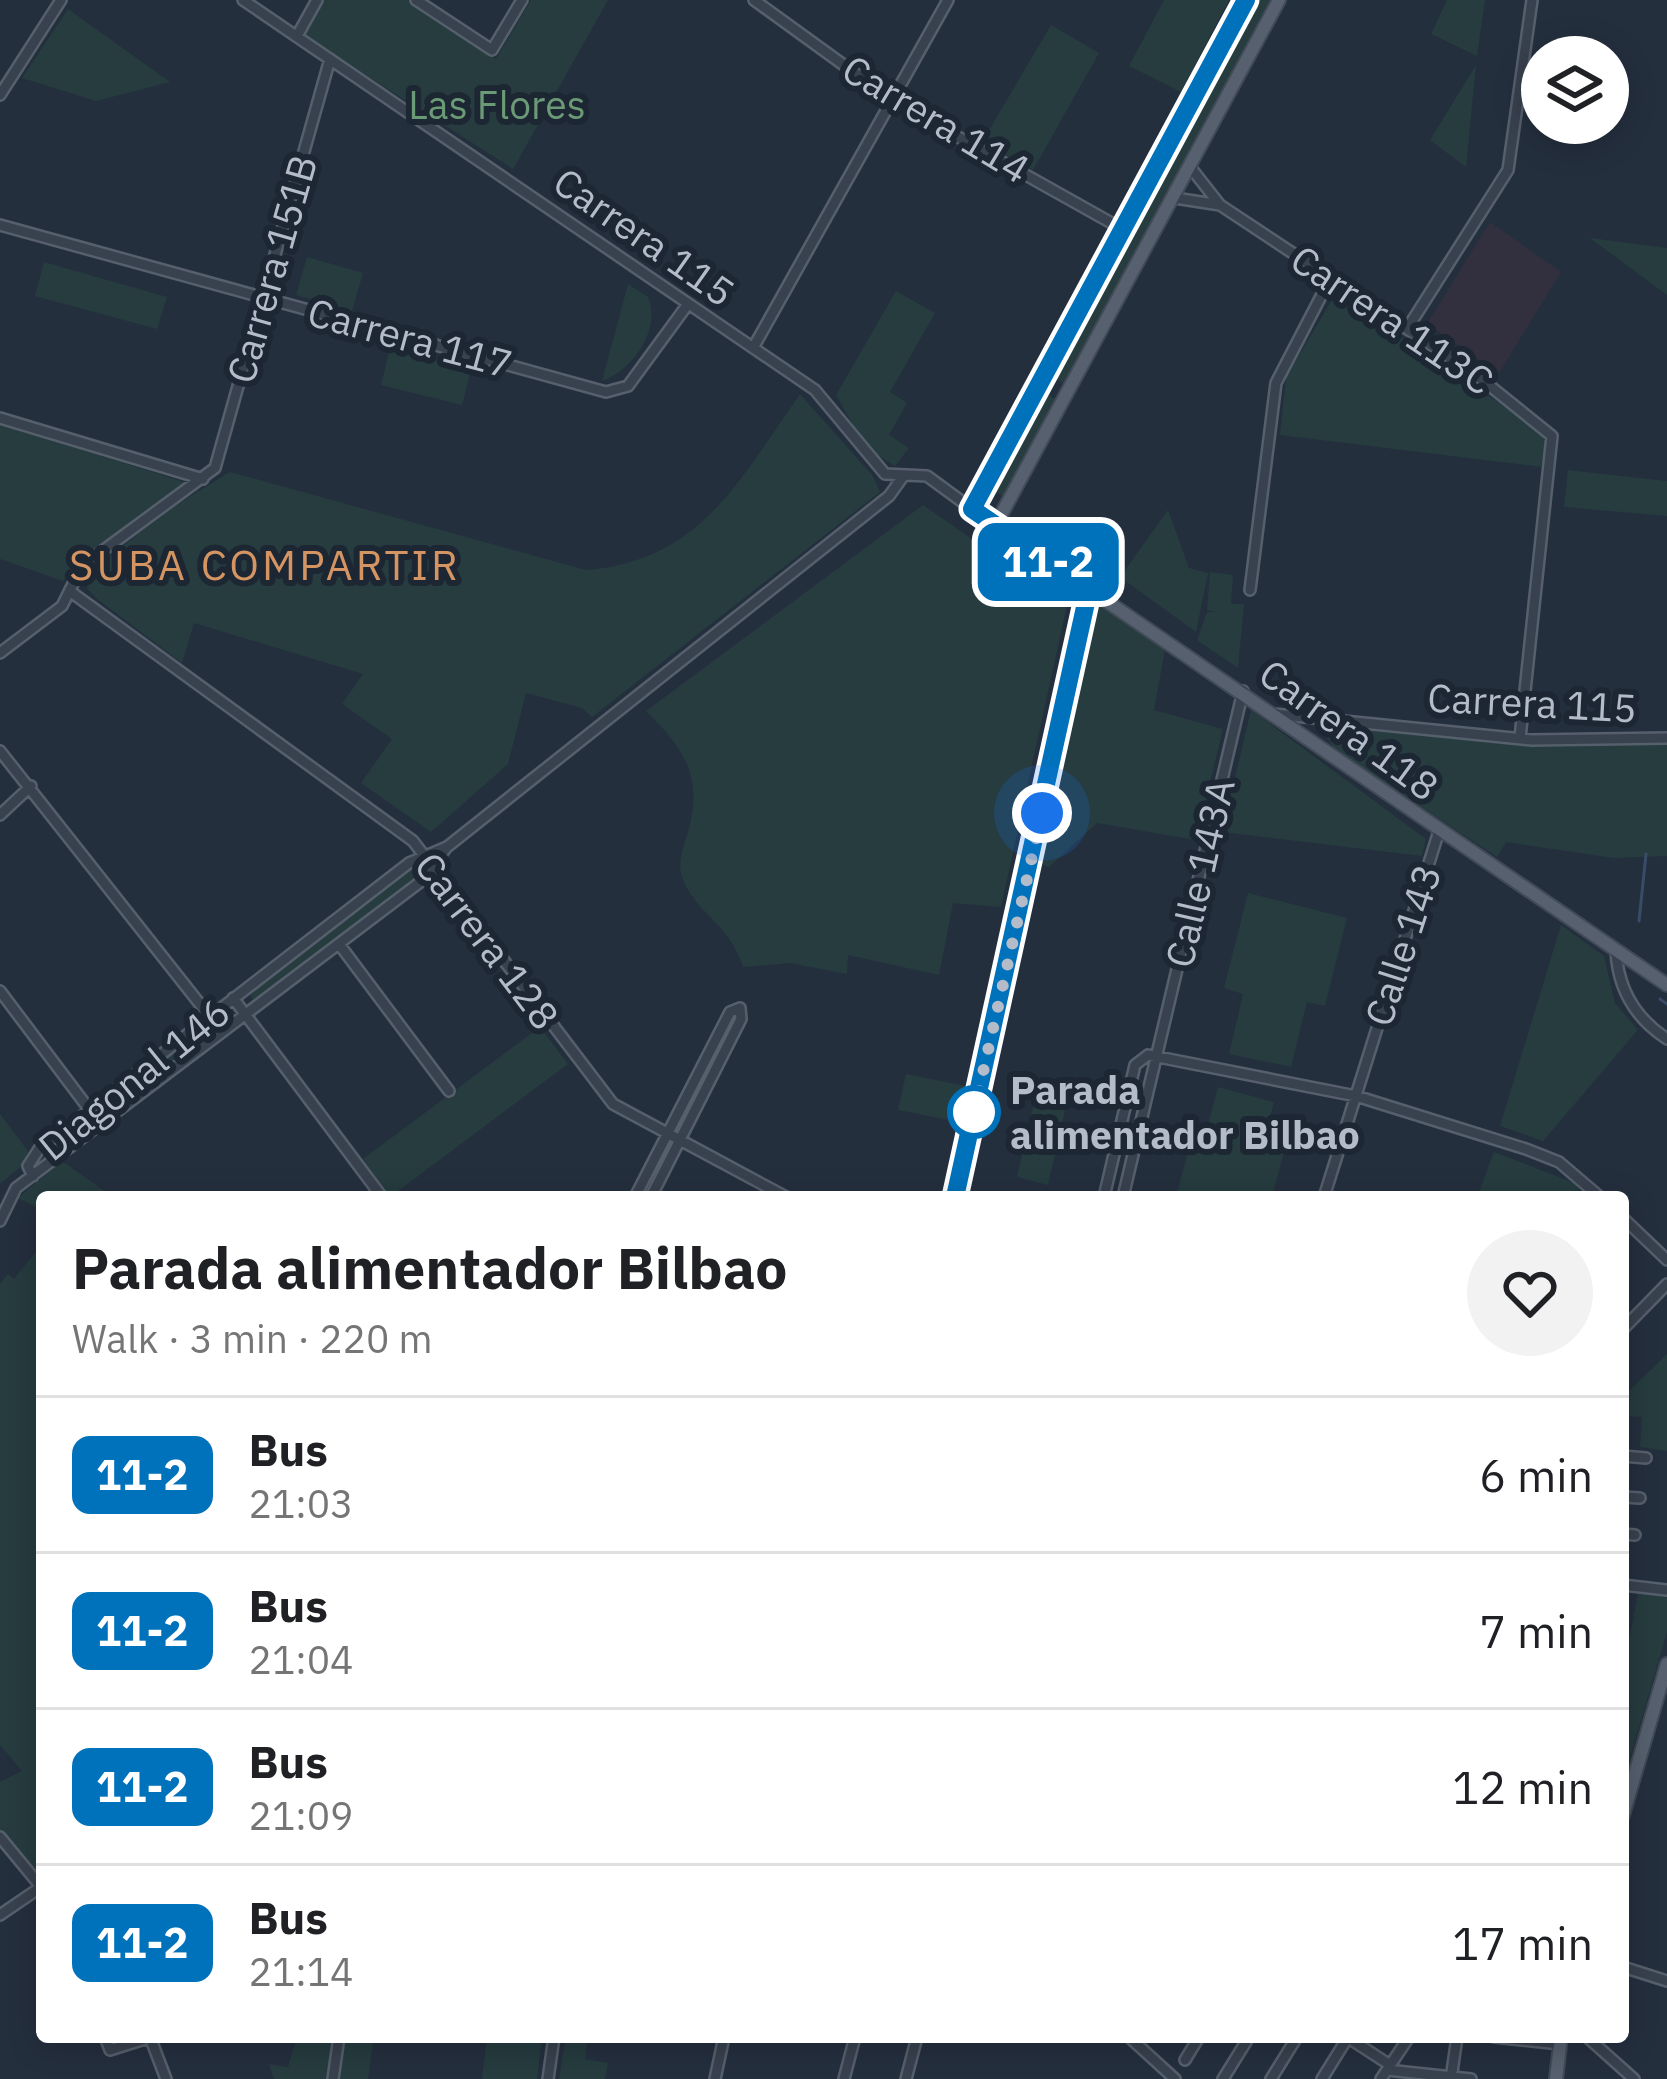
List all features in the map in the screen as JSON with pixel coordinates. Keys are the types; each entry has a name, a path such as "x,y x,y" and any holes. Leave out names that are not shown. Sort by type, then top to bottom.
{"main road":[{"path":"972,509 1246,0"},
{"path":"994,526 1279,0"},
{"path":"1043,380 1067,394"},
{"name":"Carrera 115","path":"972,509 994,526"},
{"name":"Carrera 118","path":"994,526 1244,691 1439,831 1667,985"},
{"path":"1629,1794 1667,1664"},
{"path":"1559,2077 1561,2043"}],"street":[{"path":"0,95 62,0"},
{"name":"Carrera 115","path":"243,0 815,390 866,458 885,475 928,476 972,509"},
{"path":"297,36 317,0"},
{"path":"416,0 492,50 522,0"},
{"name":"Carrera 114","path":"754,0 892,100 1124,230"},
{"path":"753,348 948,0"},
{"path":"1407,328 1508,170 1532,0"},
{"name":"Carrera 151B","path":"205,478 219,458 331,59"},
{"name":"Carrera 113C","path":"1191,168 1220,205 1407,328 1545,427 1554,444 1520,738"},
{"name":"Carrera 113C","path":"1174,198 1220,205"},
{"name":"Carrera 117","path":"0,225 613,392 634,379 688,304"},
{"path":"1250,590 1276,382 1330,278"},
{"path":"0,418 205,478"},
{"path":"0,653 62,606 82,566 205,478"},
{"name":"Diagonal 146","path":"447,847 425,855 89,1109 34,1154 28,1166 33,1176 340,944 433,867 447,847 889,496 902,478"},
{"path":"956,1191 1089,589"},
{"name":"Carrera 128","path":"71,592 410,838 606,1097 665,1136 774,1191"},
{"name":"Calle 143A","path":"1124,1191 1244,691"},
{"name":"Carrera 115","path":"1274,713 1520,738 1667,738"},
{"path":"1312,742 1313,728 1322,719"},
{"path":"0,752 222,1032"},
{"path":"0,815 31,786"},
{"name":"Calle 143","path":"1326,1191 1439,831"},
{"path":"340,944 449,1090"},
{"path":"1616,951 1622,989 1647,1024 1667,1039"},
{"path":"0,992 89,1109"},
{"path":"233,998 378,1191"},
{"path":"638,1191 730,1012 740,1008 741,1019 654,1191"},
{"name":"Calle 143A","path":"1105,1191 1135,1064 1144,1055 1156,1055"},
{"path":"1156,1055 1356,1096 1547,1156 1592,1191"},
{"path":"0,1221 4,1202 33,1176"},
{"path":"1629,1224 1667,1260"},
{"path":"1629,1323 1667,1284"},
{"path":"1629,1457 1646,1458"},
{"path":"1629,1497 1640,1498"},
{"path":"1629,1586 1667,1590"},
{"path":"0,1837 36,1881"},
{"path":"0,1915 36,1892"},
{"path":"1629,1969 1667,1981"},
{"path":"107,2043 110,2050 132,2043"},
{"path":"153,2043 166,2079"},
{"path":"333,2079 338,2043"},
{"path":"548,2079 553,2043"},
{"path":"715,2079 720,2043"},
{"path":"844,2079 853,2043"},
{"path":"906,2079 915,2043"},
{"path":"1136,2043 1175,2079"},
{"path":"1185,2060 1195,2043"},
{"path":"1223,2079 1245,2043"},
{"path":"1271,2079 1293,2043"},
{"path":"1322,2079 1344,2043"},
{"path":"1355,2043 1386,2071 1472,2079"},
{"path":"1386,2071 1405,2043"},
{"path":"1451,2078 1456,2043"},
{"path":"1594,2043 1634,2079"}],"shaded area":[{"path":"1490,222 1561,272 1499,373 1427,324"}],"green space":[{"name":"Las Flores","path":"323,0 407,0 496,59 531,0 608,0 513,169 303,35"},
{"path":"1164,0 1229,0 1181,92 1129,66"},
{"path":"1254,0 1270,0 1065,384 1053,378"},
{"path":"1447,0 1485,0 1477,56 1431,34"},
{"path":"68,9 170,82 96,101 22,78"},
{"path":"1051,25 1099,53 1033,170 982,142"},
{"path":"1476,65 1466,167 1430,140"},
{"path":"1590,238 1667,248 1667,295"},
{"path":"307,257 363,273 352,311 296,295"},
{"path":"44,262 167,297 157,329 35,296"},
{"path":"628,284 648,297 648,335 624,368 602,381"},
{"path":"896,291 935,313 890,392 907,403 889,435 909,448 895,466 866,448 836,395"},
{"path":"1336,293 1545,434 1543,467 1280,435 1286,377"},
{"path":"390,348 471,370 462,405 381,385"},
{"path":"1045,393 1058,401 1004,497 992,490"},
{"path":"800,394 873,476 880,492 592,717 582,708 526,693 508,764 431,832 361,783 392,739 342,704 363,674 194,623 182,663 96,598 87,588 88,580 81,578 176,505 230,472 586,570 626,563 660,551 714,510"},
{"path":"0,424 184,482 77,562 63,581 0,559"},
{"path":"1568,470 1667,481 1667,516 1564,507"},
{"path":"923,505 1067,605 1001,907 953,903 939,975 848,955 847,974 790,963 743,967 730,940 682,877 694,796 692,780 680,751 646,711"},
{"path":"1168,510 1189,568 1208,573 1196,632 1120,577"},
{"path":"1210,572 1233,575 1231,604 1244,604 1238,668 1197,640 1207,612 1216,612 1207,610"},
{"path":"1096,603 1165,649 1154,710 1223,729 1196,840 1097,823 1049,867 1038,864"},
{"path":"1251,710 1426,839 1422,856 1222,832"},
{"path":"1333,727 1544,747 1667,744 1667,856 1614,858 1506,842 1497,857 1334,749 1324,733"},
{"path":"421,862 426,868 407,887 255,1003 249,994"},
{"path":"1248,893 1347,918 1325,1006 1307,1002 1291,1067 1229,1054 1243,994 1224,988"},
{"path":"1561,925 1604,956 1615,1003 1638,1030 1543,1141 1500,1126"},
{"path":"207,1024 216,1027 214,1033 33,1168 34,1160"},
{"path":"540,1027 568,1064 398,1191 386,1191 363,1159"},
{"path":"906,1074 971,1087 964,1123 898,1110"},
{"path":"1218,1087 1274,1102 1262,1146 1284,1152 1274,1191 1178,1191 1193,1133 1205,1136"},
{"path":"1035,1099 1066,1106 1048,1185 1017,1177"},
{"path":"0,1114 28,1151 24,1164 0,1184"},
{"path":"1494,1152 1582,1186 1577,1191 1479,1191"},
{"path":"62,1161 104,1191 36,1191 36,1207 18,1198"},
{"path":"36,1252 36,1880 0,1839 0,1782 22,1771 0,1745 0,1284 8,1274 14,1279"},
{"path":"1667,1354 1667,1451 1640,1447 1642,1417 1629,1416 1629,1391"},
{"path":"1638,1592 1667,1594 1667,1632 1629,1762 1629,1641"},
{"path":"295,2043 373,2043 368,2079 274,2079 269,2064 288,2067"},
{"path":"486,2043 541,2043 537,2079 482,2079"},
{"path":"565,2043 587,2043 585,2059 608,2063 605,2079 559,2079"}],"waterway":[{"path":"1639,921 1646,854"},
{"path":"1660,999 1667,1004"}],"bus line":[{"name":"11-2","path":"956,1191 1089,589 972,509 1246,0"}],"place":[{"name":"Parada alimentador Bilbao","path":"974,1112"}],"district":[{"name":"SUBA COMPARTIR","path":"265,565"}],"route":[{"path":"974,1112 1042,813"}]}
